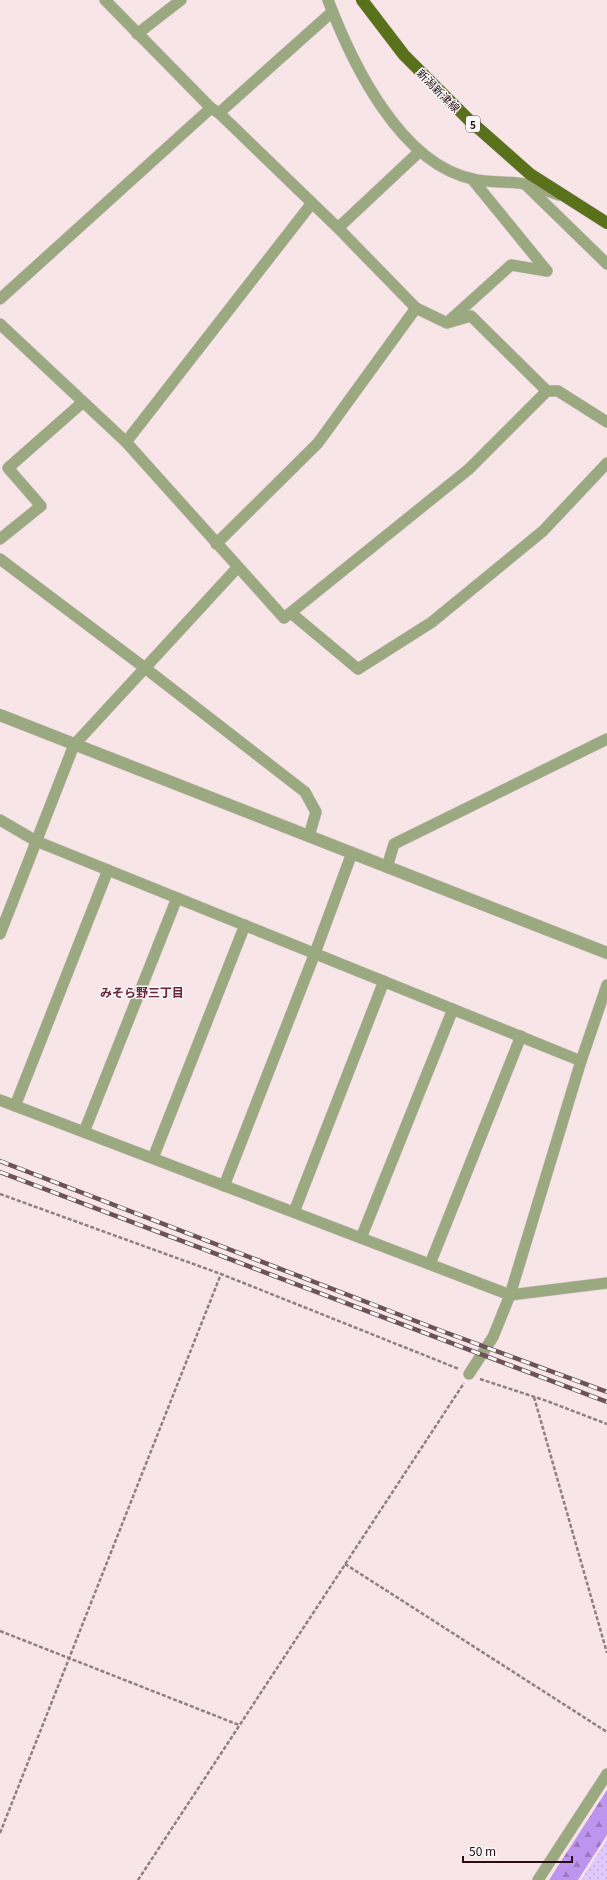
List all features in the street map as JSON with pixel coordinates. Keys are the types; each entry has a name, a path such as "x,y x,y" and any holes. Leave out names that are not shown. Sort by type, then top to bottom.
{"main road":[{"name":"新潟新津線","path":"362,0 404,55 469,120 530,174 607,223"}],"street":[{"path":"105,0 137,34 215,111 312,202 416,308 447,323 471,316 547,391 558,391 607,422"},
{"path":"137,34 181,0"},
{"path":"328,0 353,62 386,113 419,152 445,168 472,179 525,184 563,196"},
{"path":"0,299 215,111 332,12"},
{"path":"338,228 419,152"},
{"path":"447,323 511,265 547,271 472,179"},
{"path":"525,184 607,264"},
{"path":"126,442 312,202"},
{"path":"216,544 318,443 416,308"},
{"path":"0,324 126,442 284,618 468,469 547,391"},
{"path":"0,539 41,506 8,468 83,402"},
{"path":"291,613 358,669 432,622 543,531 607,463"},
{"path":"0,559 145,668 305,792 316,812 309,836"},
{"path":"0,934 74,744 238,567"},
{"path":"0,715 607,953"},
{"path":"387,867 394,844 607,739"},
{"path":"0,820 36,841 581,1061"},
{"path":"224,1186 315,954 352,853"},
{"path":"15,1106 108,870"},
{"path":"84,1132 177,898"},
{"path":"153,1158 245,925"},
{"path":"294,1212 384,981"},
{"path":"469,1374 494,1337 510,1295 581,1061 607,985"},
{"path":"361,1238 453,1009"},
{"path":"430,1264 520,1036"},
{"path":"0,1100 510,1295 607,1283"},
{"path":"538,1880 607,1774"}],"path":[{"path":"0,1194 221,1274 455,1366 479,1379 534,1397 607,1424"},
{"path":"0,1833 221,1274"},
{"path":"138,1880 469,1374"},
{"path":"534,1397 607,1653"},
{"path":"345,1564 607,1732"},
{"path":"0,1631 239,1725"}],"shaded area":[{"path":"607,1839 607,1880 581,1880"}],"green space":[{"path":"607,1790 607,1835 578,1880 549,1880"}],"railway":[{"path":"0,1161 439,1330 607,1392"},
{"path":"0,1172 607,1402"}],"district":[{"name":"みそら野三丁目","path":"142,991"}]}
